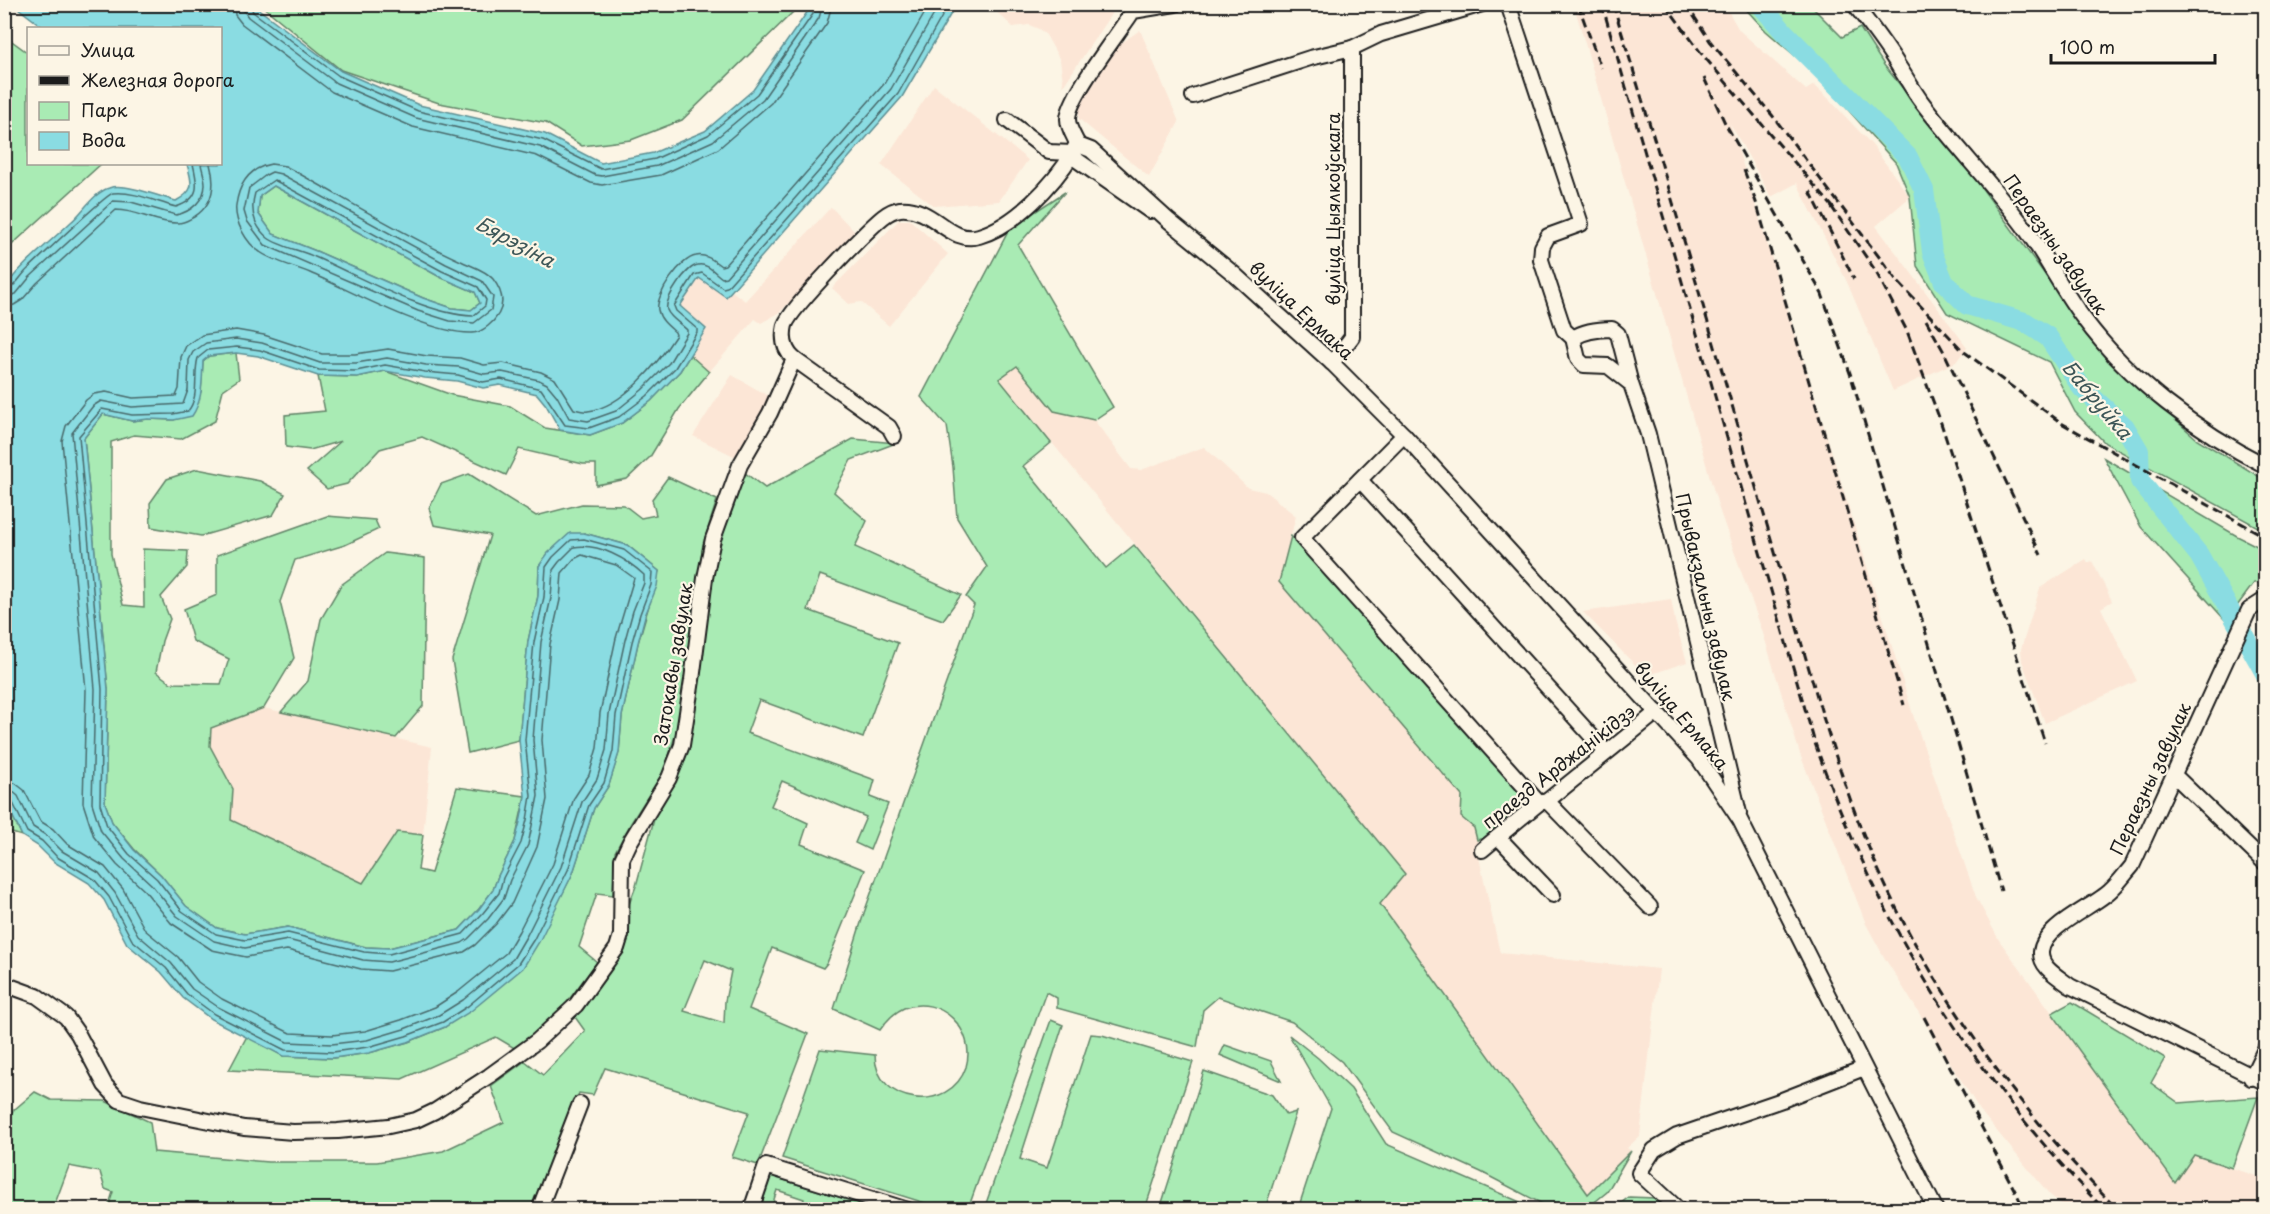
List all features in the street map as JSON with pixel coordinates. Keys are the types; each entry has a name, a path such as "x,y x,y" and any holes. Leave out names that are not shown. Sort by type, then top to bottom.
{"street":[{"path":"894,436 889,427 788,354 784,342 788,320 806,297 892,211 915,210 929,215 949,231 965,238 977,237 1003,224 1043,192 1059,176 1076,149 1068,120 1070,110 1107,48 1133,11 1175,4"},
{"path":"1193,96 1310,58 1352,48 1381,34 1482,4"},
{"path":"1508,4 1581,224 1548,236 1542,247 1541,260 1564,330 1573,338 1578,359 1584,365 1608,366 1631,384"},
{"name":"Пераезны завулак","path":"1854,4 1921,101 2002,197 2074,304 2098,335 2124,364 2167,403 2214,438 2265,466"},
{"name":"вуліца Цыялкоўскага","path":"1332,363 1352,337 1352,48"},
{"path":"1007,120 1048,152 1076,149"},
{"name":"вуліца Ермака","path":"1076,149 1083,146 1091,150 1332,363 1404,435 1699,759 1740,820 1935,1209"},
{"name":"Прывакзальны завулак","path":"1573,338 1579,334 1600,329 1612,329 1618,334 1631,384 1648,434 1740,820"},
{"name":"Затокавы завулак","path":"4,984 38,996 66,1017 78,1034 105,1085 119,1100 140,1107 244,1128 293,1132 338,1131 389,1126 416,1120 435,1111 489,1076 537,1041 576,1005 617,948 621,934 622,859 669,778 681,745 705,578 716,528 740,465 770,413 794,359"},
{"path":"1404,435 1302,538 1543,802 1650,907"},
{"path":"1360,480 1606,752"},
{"name":"Пераезны завулак","path":"2251,1078 2070,986 2046,968 2041,952 2046,939 2056,928 2110,891 2132,866 2235,641 2260,604"},
{"name":"праезд Арджанікідзэ","path":"1482,850 1657,712"},
{"path":"2174,775 2265,864"},
{"path":"1498,837 1553,895"},
{"path":"2265,1047 2251,1078 2265,1083"},
{"path":"1679,1209 1639,1173 1654,1150 1677,1136 1782,1100 1864,1068"},
{"path":"538,1209 580,1104"},
{"path":"751,1209 766,1166 908,1209"}],"shaded area":[{"path":"989,5 1117,5 1062,88 1060,60 1046,35 1029,25 1013,27"},
{"path":"1574,5 1721,5 1727,9 1739,30 1806,90 1814,85 1828,98 1872,145 1910,197 1876,226 1967,347 1956,362 1893,391 1847,282 1797,183 1771,197 1730,123 1914,718 1976,897 1999,940 2175,1182 2194,1155 2265,1179 2265,1209 2207,1209 2192,1200 2199,1209 2068,1209 2050,1195 1981,1112 1884,957 1866,924 1800,754 1762,630 1719,509"},
{"path":"1140,30 1179,122 1149,177 1079,119 1078,104 1110,51"},
{"path":"934,85 1028,160 999,201 934,206 881,165"},
{"path":"831,207 856,233 779,313 761,323 755,319 709,372 690,355 706,329 680,306 699,277 726,297 732,291 745,301"},
{"path":"899,220 910,220 948,254 889,326 861,302 849,304 832,288"},
{"path":"1017,366 1054,411 1094,420 1131,469 1141,470 1204,447 1248,488 1266,492 1296,516 1279,582 1462,796 1461,817 1474,828 1500,953 1659,969 1640,1136 1627,1148 1631,1151 1588,1194 1380,904 1405,874 999,378"},
{"path":"732,375 770,397 736,457 693,436"},
{"path":"2086,559 2088,563 2092,561 2112,601 2101,608 2137,681 2045,723 2022,661 2021,649 2040,588"},
{"path":"1671,599 1687,662 1646,676 1583,612"},
{"path":"264,708 432,747 423,835 397,832 363,883 231,820 233,789 210,746 211,728"},
{"path":"1708,1201 1737,1209 1706,1209"}],"green space":[{"path":"261,5 796,5 793,12 682,120 631,140 582,146 546,123 439,103 341,70"},
{"path":"1742,5 1810,5 1842,37 1860,28 1884,65 1965,165 2108,361 2197,439 2260,477 2265,483 2265,531 2105,443 2075,412 2049,362 1947,313 1917,266 1910,197 1896,163 1814,72 1766,31"},
{"path":"5,36 27,52 27,165 100,165 5,251"},
{"path":"274,186 440,277 475,292 480,303 471,310 452,308 423,298 273,234 258,213 260,196"},
{"path":"1065,192 1018,245 1113,407 1094,420 1054,411 1017,366 999,379 1051,443 1023,466 1106,568 1134,545 1405,874 1380,904 1588,1194 1631,1151 1607,1192 1586,1209 1552,1209 1481,1172 1393,1132 1342,1062 1292,1022 1218,997 1203,1010 1197,1047 1057,1008 1057,998 1046,992 968,1209 944,1209 782,1158 820,1049 875,1055 878,1072 887,1085 915,1098 930,1097 945,1092 957,1082 966,1067 968,1053 961,1028 953,1018 942,1011 930,1006 917,1005 904,1008 896,1012 880,1030 834,1009 864,913 974,605 966,597 987,567 957,518 947,426 921,397 1010,228"},
{"path":"236,353 239,379 223,390 215,421 181,439 134,435 111,442 111,554 123,605 144,607 143,549 188,551 187,567 161,597 170,619 162,641 156,672 171,683 221,684 229,659 193,641 184,609 217,595 217,555 327,516 375,520 379,529 345,545 295,560 280,602 294,658 264,708 211,728 210,746 233,789 231,820 363,883 397,832 423,835 418,870 431,873 457,787 525,796 515,841 493,890 459,930 389,948 366,947 288,927 245,934 217,928 186,906 112,822 105,803 108,689 84,438 103,414 132,421 174,420 201,392 203,361 209,356"},
{"path":"690,355 709,372 679,409 650,457 627,479 596,485 596,464 583,464 519,449 506,475 422,437 380,449 347,484 327,489 307,471 341,441 310,450 286,447 285,415 325,411 318,376 357,377 385,371 452,395 510,406 545,428 590,435 622,423 651,401 680,371"},
{"path":"853,439 896,443 851,460 834,492 867,521 855,547 961,595 943,620 820,575 808,610 898,643 863,738 759,700 747,733 875,780 870,797 888,804 870,850 855,843 866,817 782,781 771,806 808,823 801,844 865,870 823,968 772,948 749,1009 808,1034 758,1165 732,1157 749,1112 605,1068 593,1095 579,1093 534,1209 89,1209 73,1205 108,1208 113,1192 105,1189 100,1172 69,1166 53,1209 5,1208 4,1146 11,1146 8,1115 35,1092 51,1100 105,1101 150,1122 154,1152 268,1162 377,1162 443,1151 504,1122 491,1086 525,1061 543,1075 585,1031 575,1017 625,949 628,907 656,812 684,764 712,576 726,522 745,473 765,488","holes":["705,960 731,971 725,1001 724,1023 684,1011"]},
{"path":"2104,458 2265,550 2265,582 2254,583 2226,621 2141,527"},
{"path":"197,469 260,481 285,494 273,515 201,536 151,527 150,503 167,479"},
{"path":"469,474 536,516 582,504 624,505 641,518 656,515 652,499 668,477 717,500 703,544 678,726 665,769 615,852 613,895 597,893 579,947 597,962 562,1009 516,1049 496,1037 402,1079 229,1070 247,1036 283,1056 333,1058 369,1053 408,1042 445,1027 557,904 573,873 594,808 609,785 619,752 622,716 638,643 659,571 627,545 584,533 539,566 538,596 528,641 519,740 468,753 452,660 490,535 434,525 429,508 441,484"},
{"path":"1291,536 1531,803 1484,838 1477,840 1474,828 1461,817 1462,796 1279,582"},
{"path":"385,553 425,558 423,706 396,738 281,712 308,681 321,619 341,585"},
{"path":"4,798 5,800 22,836 5,831"},
{"path":"2072,1002 2165,1058 2151,1083 2179,1103 2258,1097 2232,1168 2194,1155 2175,1183 2052,1013"},
{"path":"1051,1020 1063,1025 1020,1159 1047,1168 1091,1034 1102,1035 1193,1062 1145,1209 984,1209"},
{"path":"1289,1035 1351,1089 1386,1144 1533,1209 1298,1209 1331,1108"},
{"path":"1225,1045 1271,1061 1281,1081 1220,1055"},
{"path":"1204,1071 1272,1095 1286,1115 1296,1112 1265,1209 1160,1209"},
{"path":"770,1176 879,1209 801,1209 804,1199 777,1190 771,1209 759,1209"},
{"path":"1629,1197 1655,1198 1667,1209 1613,1209"}],"water":[{"name":"Бярэзіна","path":"14,5 253,5 341,71 419,105 545,134 601,163 653,153 705,131 753,90 810,5 956,5 902,97 726,297 699,278 680,306 706,329 680,371 651,401 622,423 590,435 560,430 537,394 500,385 483,388 457,381 385,371 357,377 318,376 258,356 236,353 209,356 203,361 200,397 192,416 174,420 132,421 103,414 84,438 108,689 105,803 112,822 134,850 161,875 186,906 217,928 245,934 288,927 365,947 389,948 459,930 493,890 515,841 521,818 525,796 519,740 528,641 538,596 539,566 548,553 570,533 584,533 627,545 659,571 657,586 645,616 638,643 622,716 619,753 609,785 594,808 573,873 539,942 523,968 471,1011 445,1027 408,1042 369,1053 333,1058 283,1056 211,1019 183,998 161,972 127,944 104,900 89,883 54,862 38,846 22,836 5,800 5,287 28,261 103,190 123,187 176,201 190,189 187,165 222,165 222,27 43,27","holes":["274,186 440,277 475,292 480,303 471,310 452,308 423,298 273,234 258,213 260,196"]}],"waterway":[{"name":"Бабруйка","path":"1760,4 1784,32 1908,157 1924,190 1932,252 1944,282 1967,305 2025,322 2048,337 2082,388 2125,427 2139,451 2140,481 2199,555 2266,675"}],"railway":[{"path":"1578,4 1601,68"},
{"path":"1602,4 1814,740 1838,805 1866,869 1932,992 2012,1106 2105,1210"},
{"path":"1613,4 1823,717 1867,844 1922,956 1980,1047 2047,1133 2118,1210"},
{"path":"1665,4 1701,53 1837,212"},
{"path":"1686,4 1710,41 1772,115 1898,282 1963,351 2063,424 2266,537"},
{"path":"1704,78 1725,123 1822,294 1851,376 2001,891"},
{"path":"1744,170 1757,205 1904,705"},
{"path":"1810,191 1854,279"},
{"path":"1831,206 1875,270 1907,331 1940,420 2045,743"},
{"path":"1926,320 1944,352 2041,555"},
{"path":"1924,1017 2025,1210"}]}
